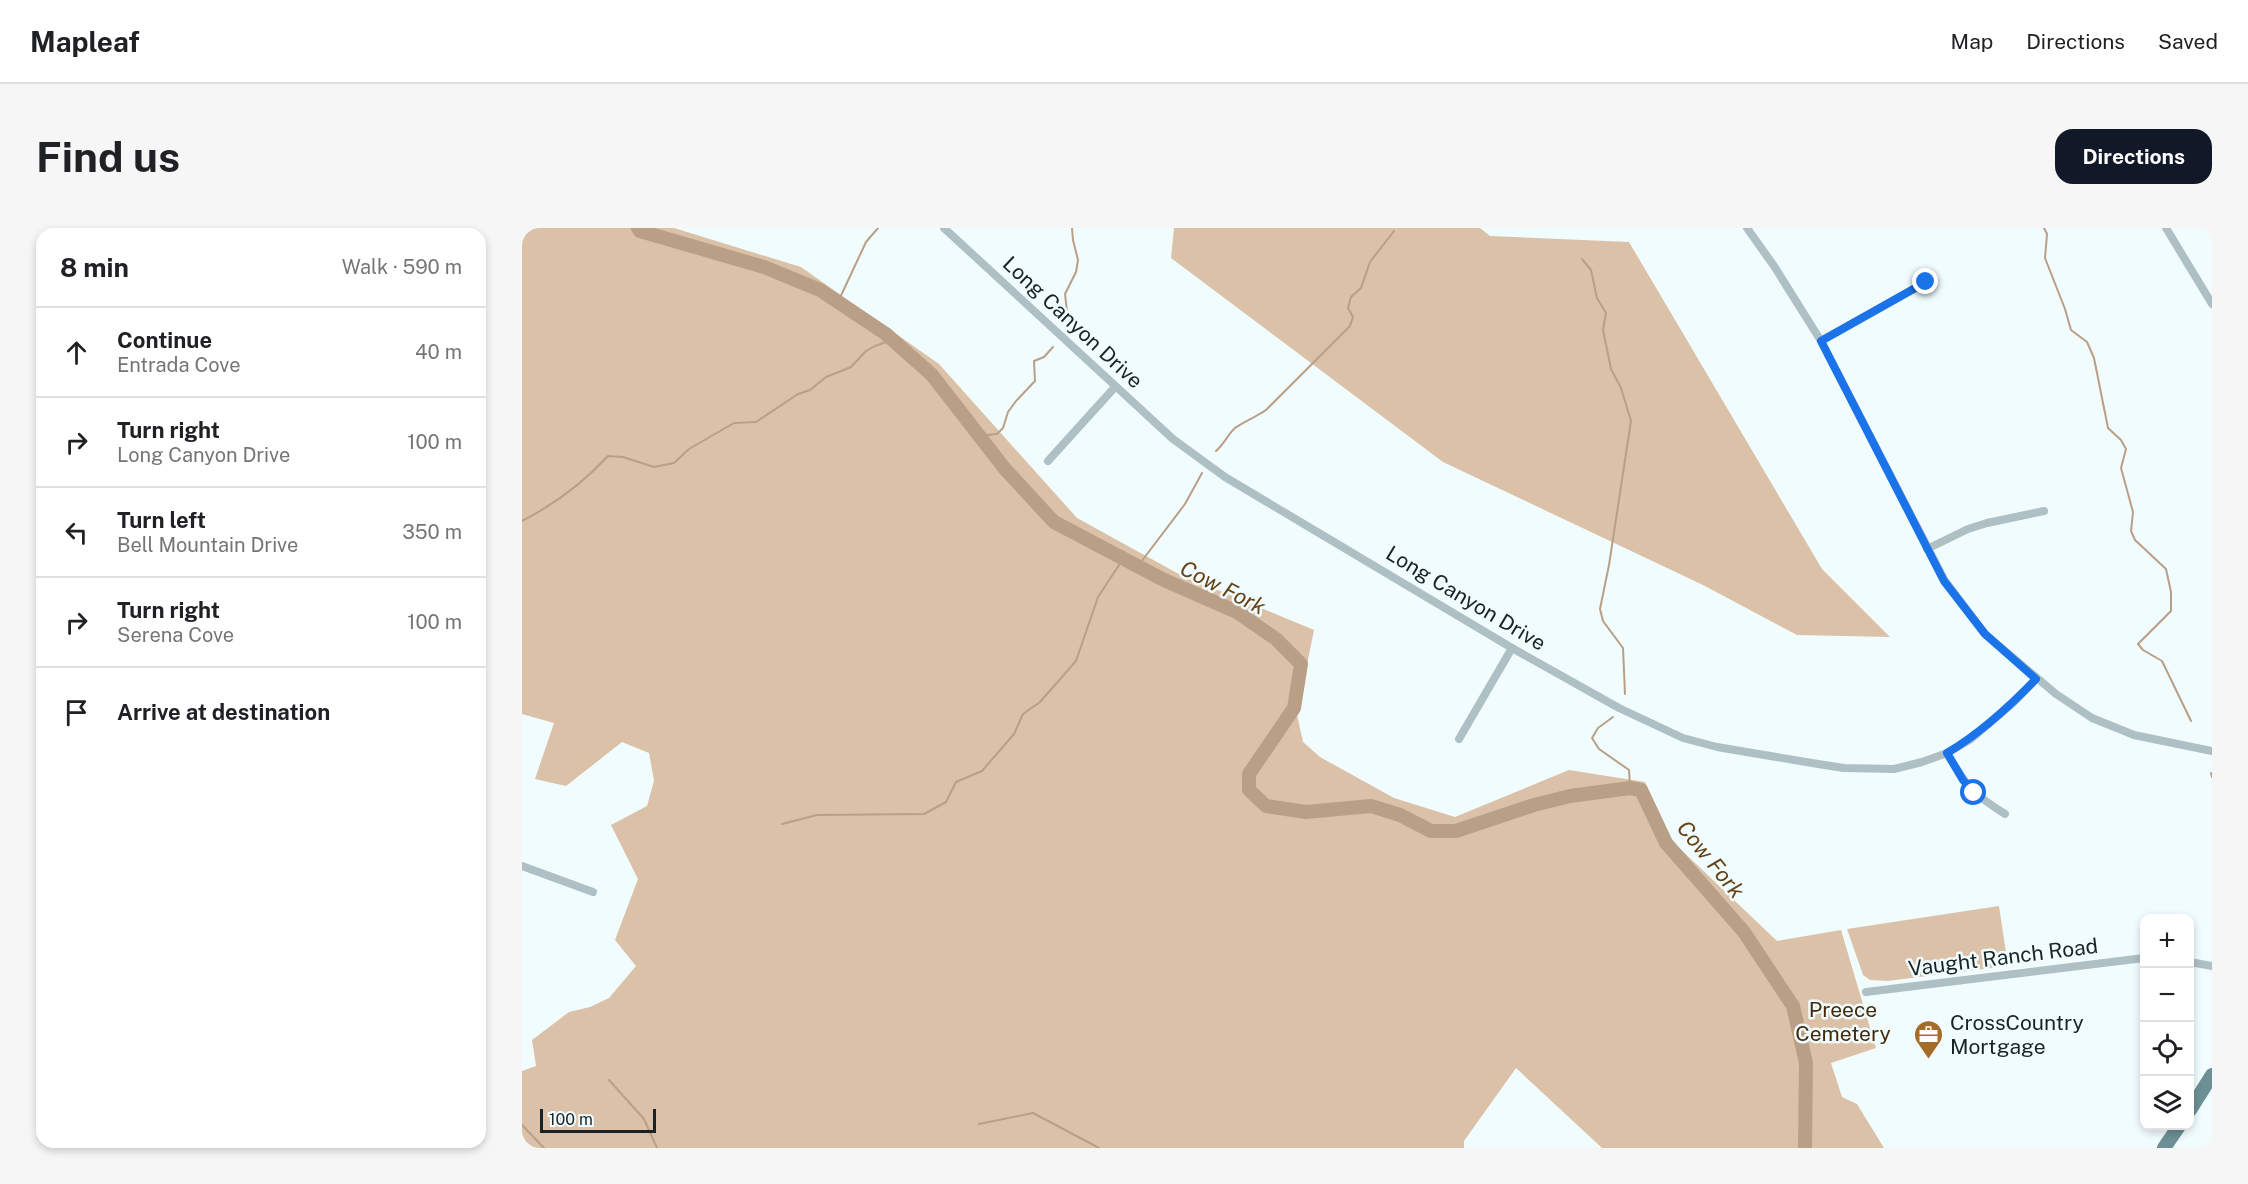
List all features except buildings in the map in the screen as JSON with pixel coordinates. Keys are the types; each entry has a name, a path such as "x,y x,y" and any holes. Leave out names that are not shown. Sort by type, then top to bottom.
{"main road":[{"path":"2194,1104 2212,1075"},
{"path":"2164,1148 2176,1130"}],"street":[{"path":"1747,228 1821,341 1944,581 1972,619 2001,649 2074,707 2134,735 2212,751"},
{"path":"2166,228 2212,304"},
{"name":"Long Canyon Drive","path":"949,230 1114,387 1173,439 1225,477 1512,648 1619,708 1683,738 1717,747 1807,762 1870,769 1894,768 1922,762 1947,753 1983,729 2036,679"},
{"path":"1821,341 1926,282"},
{"path":"1048,460 1114,387"},
{"path":"1927,549 1977,526 2044,511"},
{"path":"1459,739 1512,648"},
{"path":"1947,753 1963,780 1974,793 2005,814"},
{"path":"522,866 593,892"},
{"name":"Vaught Ranch Road","path":"1866,992 2140,959"},
{"path":"2194,963 2212,966"}],"green space":[{"name":"Preece Cemetery","path":"522,228 674,228 801,267 939,364 1077,518 1177,573 1314,630 1297,715 1303,742 1320,757 1394,798 1455,817 1569,770 1645,782 1673,842 1777,941 1841,930 1876,1048 1831,1063 1842,1097 1857,1104 1884,1148 1602,1148 1516,1068 1464,1141 1464,1148 522,1148 522,1071 536,1066 532,1040 569,1012 590,1007 609,998 636,966 615,940 638,879 611,825 647,806 654,781 649,753 622,742 566,786 535,779 554,723 522,714"},
{"path":"1174,228 1480,228 1490,236 1629,242 1822,569 1890,637 1797,635 1703,585 1443,462 1171,258"},
{"path":"1999,906 2008,966 1887,981 1870,980 1863,975 1847,929"}],"waterway":[{"name":"Cow Fork","path":"638,228 640,231 764,267 820,290 886,334 932,375 1005,469 1054,522 1164,580 1237,612 1276,639 1301,664 1294,708 1249,774 1249,790 1266,806 1306,812 1371,806 1400,815 1431,831 1456,831 1534,805 1570,796 1630,788 1641,790 1666,843 1744,932 1793,1006 1806,1063 1805,1148"},
{"path":"838,302 866,242 878,228"},
{"path":"1068,320 1065,294 1076,272 1078,260 1072,228"},
{"path":"2044,228 2047,234 2045,258 2071,330 2087,342 2094,358 2108,428 2121,440 2126,449 2121,468 2133,512 2131,531 2135,540 2166,569 2171,592 2171,611 2138,644 2143,650 2162,661 2191,721"},
{"path":"1216,451 1235,428 1266,410 1350,326 1353,317 1348,308 1351,297 1361,288 1370,262 1394,231"},
{"path":"1582,259 1591,270 1597,298 1606,313 1603,330 1611,369 1621,388 1631,421 1600,609 1603,621 1623,648 1625,694"},
{"path":"522,521 568,492 608,456 623,457 654,467 674,463 689,449 734,423 756,422 798,394 810,390 826,377 851,367 866,351 892,340"},
{"path":"982,439 988,435 997,434 1003,428 1008,412 1035,381 1034,361 1044,357 1053,347"},
{"path":"1138,566 1185,504 1202,473"},
{"path":"782,824 817,815 924,814 946,802 956,782 982,771 1014,734 1023,714 1040,702 1076,661 1098,597 1123,559"},
{"path":"1613,717 1598,728 1592,738 1599,749 1629,770 1630,788"},
{"path":"2211,773 2212,777"},
{"path":"609,1080 644,1119 657,1148"},
{"path":"979,1124 1033,1113 1099,1148"},
{"path":"522,1125 544,1148"}],"place":[{"name":"CrossCountry Mortgage","path":"1929,1060"}],"route":[{"path":"1926,282 1821,341 1944,581 1985,634 2036,679 2014,702 1971,739 1947,753 1963,780 1974,793"}]}
